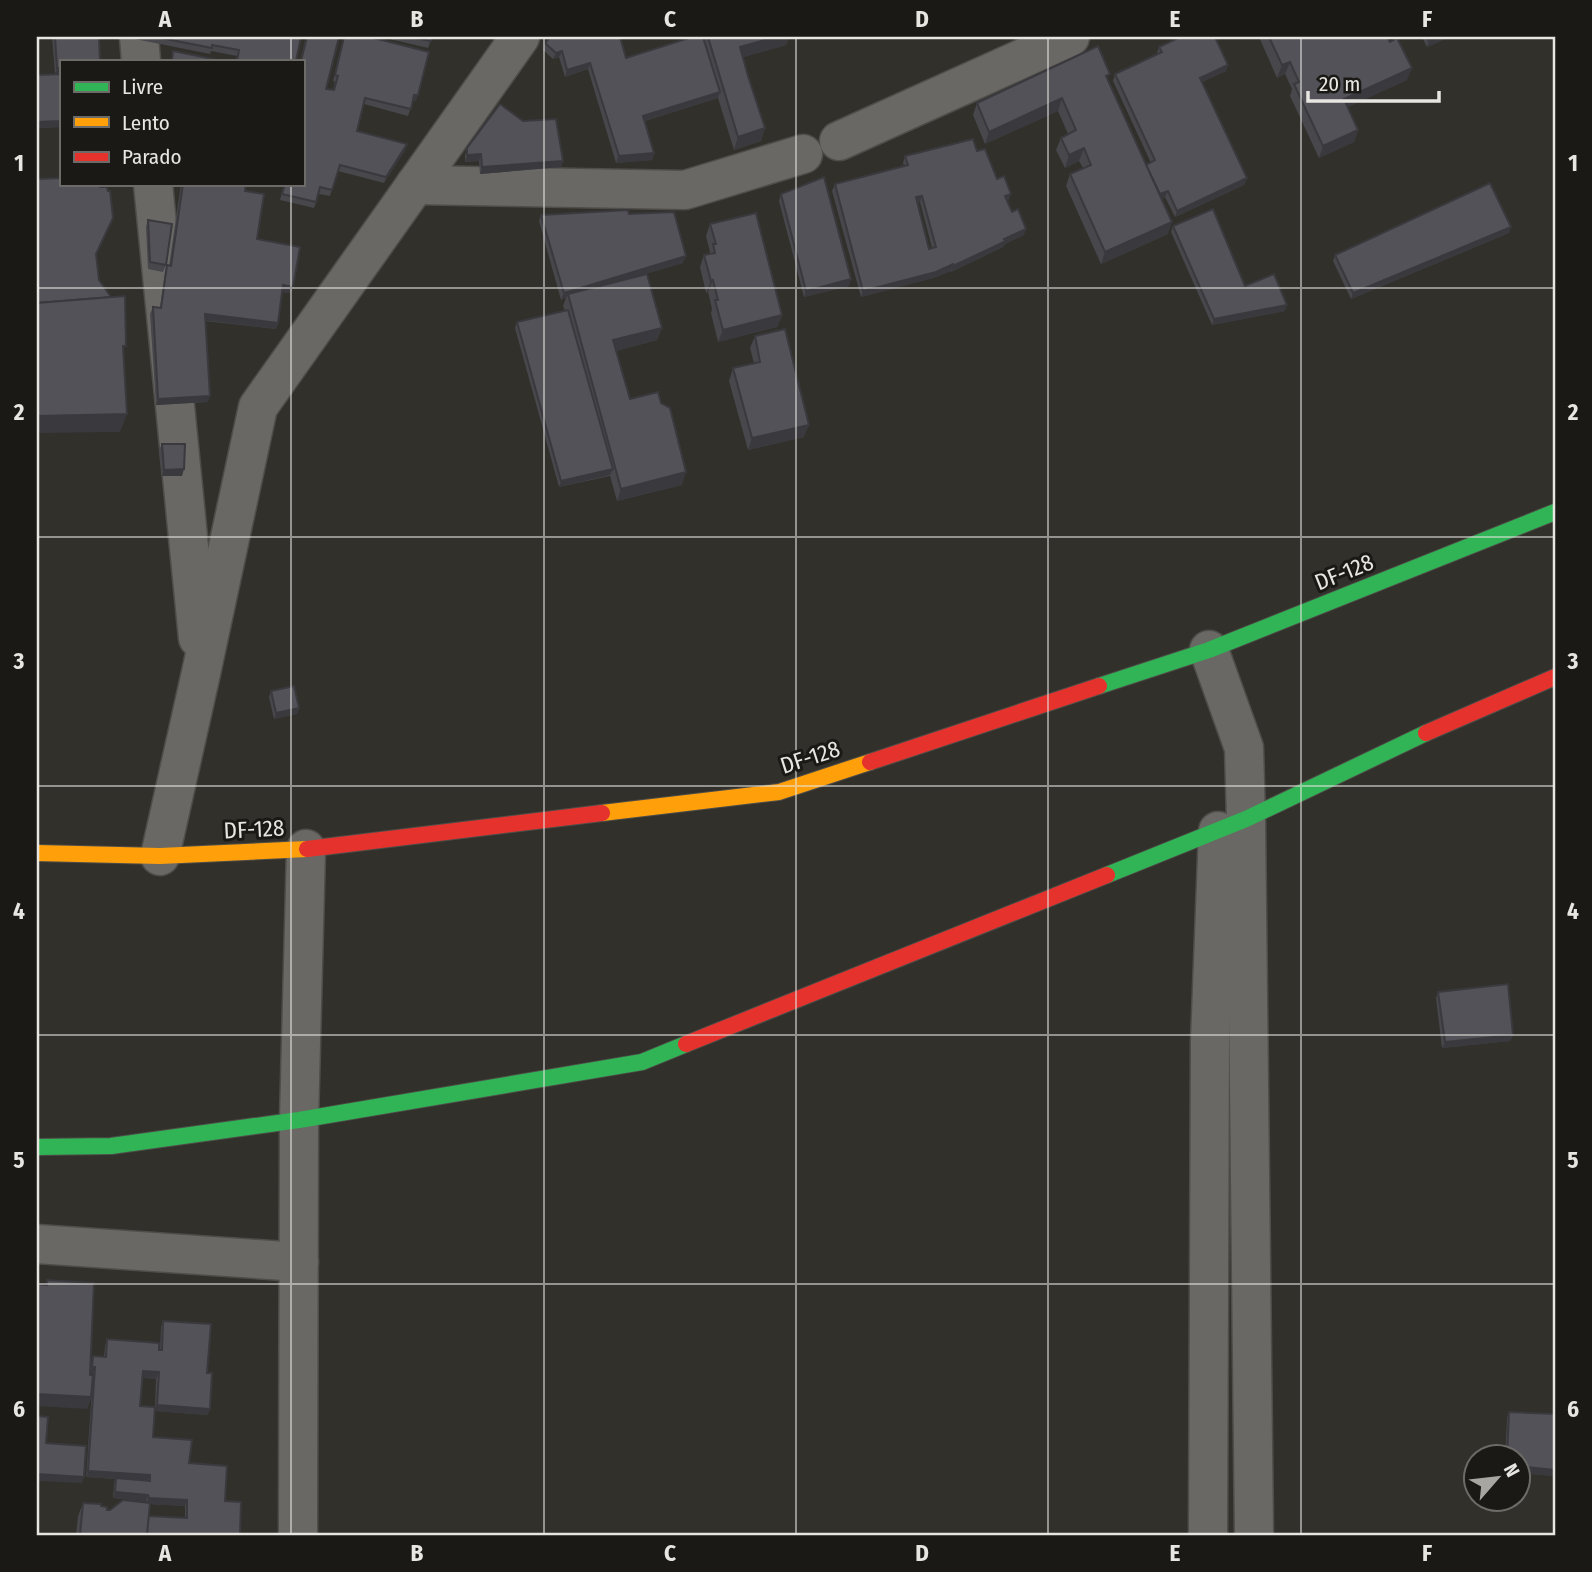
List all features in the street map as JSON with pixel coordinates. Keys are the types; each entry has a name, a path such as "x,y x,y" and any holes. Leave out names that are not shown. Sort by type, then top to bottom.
{"main road":[{"name":"DF-128","path":"37,853 160,856 306,849 779,792 1209,650 1555,512"},
{"path":"37,1147 111,1146 299,1120 642,1062 1232,825 1446,724 1555,677"}],"street":[{"path":"139,37 141,60"},
{"path":"160,856 258,407 520,37"},
{"path":"839,141 1070,37"},
{"path":"415,185 685,190 803,154"},
{"path":"153,186 201,673"},
{"path":"1208,1535 1210,1042 1232,825 1244,748 1209,650"},
{"path":"1232,825 1254,1535"},
{"path":"298,1535 299,1120 306,849"},
{"path":"37,1244 299,1262"}],"building":[{"path":"55,37 99,37 100,60 60,60 60,68 57,68"},
{"path":"156,37 301,37 296,60 237,60 239,50 212,45 212,48"},
{"path":"307,37 339,37 326,89 334,90 344,37 370,37 429,52 418,95 414,95 411,109 365,98 357,131 407,144 386,177 340,165 332,190 320,187 316,202 282,194 284,186 304,186 304,60 301,60"},
{"path":"410,37 432,37 431,41"},
{"path":"550,37 620,37 626,58 692,37 703,37 720,92 643,116 654,153 619,156 590,63 567,70 562,51 556,53 545,43"},
{"path":"708,37 776,37 740,47 765,128 738,137"},
{"path":"1180,37 1215,37 1228,65 1200,78 1247,178 1177,211 1168,191 1160,194 1146,165 1155,160 1115,74 1162,52 1159,47"},
{"path":"1269,37 1387,37 1390,42 1397,38 1412,68 1344,99 1358,130 1323,146 1294,84 1299,82 1290,62 1282,65"},
{"path":"1098,46 1110,74 1106,76 1172,222 1105,252 1070,174 1091,165 1084,148 1069,155 1061,138 1076,130 1062,98 989,132 977,103"},
{"path":"173,51 218,60 172,60"},
{"path":"60,74 60,121 37,122 37,75"},
{"path":"500,104 523,121 556,119 563,161 482,167 481,154 467,155 467,148"},
{"path":"973,139 977,151 985,149 997,179 1004,176 1011,194 1005,196 1012,212 1018,209 1026,229 953,266 863,291 835,184 908,165 905,156","holes":["922,196 936,247 929,249 916,197"]},
{"path":"824,177 851,279 806,291 781,194"},
{"path":"60,178 60,186 100,186 107,187 110,191 113,218 96,254 99,280 111,297 37,303 37,179"},
{"path":"1490,183 1511,227 1353,293 1335,255"},
{"path":"183,186 246,186 245,191 264,194 257,239 300,247 293,287 283,285 278,323 205,314 210,396 158,399 153,307 161,308 167,265 171,266"},
{"path":"1213,209 1245,286 1274,274 1287,305 1214,319 1173,226"},
{"path":"628,210 629,214 674,212 686,256 564,293 541,215"},
{"path":"756,213 782,315 723,330 713,280 711,281 704,255 715,253 713,244 716,244 710,224"},
{"path":"148,220 172,224 166,265 150,262"},
{"path":"647,274 662,328 613,340 630,399 658,392 661,403 670,408 686,472 621,489 568,294"},
{"path":"125,296 126,346 123,346 127,414 37,416 37,303"},
{"path":"568,310 613,469 561,481 517,322"},
{"path":"785,329 809,425 752,438 733,368 760,362 755,336"},
{"path":"162,444 185,444 184,469 164,470"},
{"path":"294,686 299,708 276,713 271,691"},
{"path":"1508,984 1513,1035 1445,1042 1438,992"},
{"path":"47,1280 94,1283 91,1397 37,1394 37,1284 47,1285"},
{"path":"163,1321 211,1324 207,1373 212,1373 210,1409 157,1405 159,1372 143,1371 140,1406 155,1407 153,1437 192,1440 189,1463 227,1466 225,1501 241,1502 240,1535 146,1535 148,1516 187,1518 187,1500 149,1498 148,1495 115,1492 116,1478 150,1481 150,1475 88,1471 95,1367 92,1367 93,1356 106,1357 107,1339 159,1343 159,1350 162,1350"},
{"path":"1509,1412 1555,1414 1555,1470 1532,1468 1532,1442 1508,1442"},
{"path":"37,1416 48,1417 46,1443 86,1446 84,1477 37,1474"},
{"path":"123,1500 150,1503 147,1535 80,1535 83,1503 101,1504 110,1510"}],"traffic: fast":[{"path":"1099,686 1209,650 1555,512"},
{"path":"1107,875 1246,819 1426,733"},
{"path":"37,1147 111,1146 299,1120 642,1062 686,1044"}],"traffic: slow":[{"path":"602,813 779,792 870,762"},
{"path":"37,853 160,856 307,849"}],"traffic: jam":[{"path":"1426,733 1555,677"},
{"path":"870,762 1099,686"},
{"path":"307,849 602,813"},
{"path":"686,1044 1107,875"}]}
